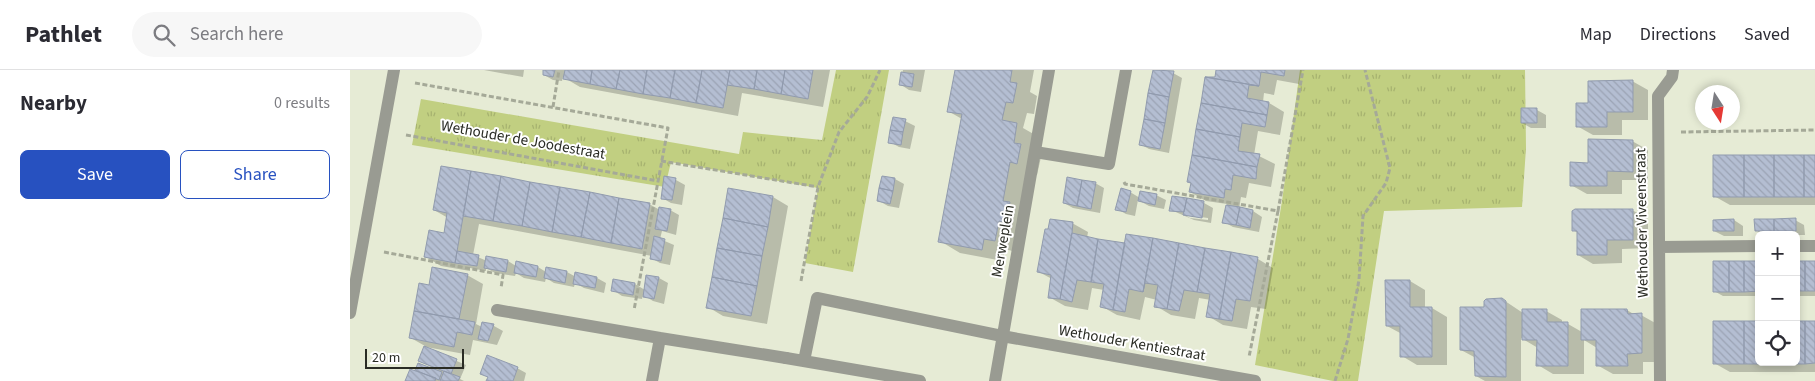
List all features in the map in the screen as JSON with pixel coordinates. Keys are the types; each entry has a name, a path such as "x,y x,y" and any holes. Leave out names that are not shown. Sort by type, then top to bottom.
{"street":[{"name":"Merweplein","path":"1002,336 1049,70"},
{"path":"1035,152 1109,164 1126,70"},
{"name":"Wethouder Viveenstraat","path":"1660,381 1658,96 1672,77 1673,70"},
{"path":"350,313 353,276 361,248 394,74"},
{"path":"1659,247 1755,246"},
{"path":"1800,246 1815,246"},
{"name":"Wethouder Kentiestraat","path":"804,361 817,298 1002,336 1250,380"},
{"path":"497,310 920,381"},
{"path":"994,381 1002,336"},
{"path":"652,381 660,338"}],"path":[{"path":"553,107 559,70"},
{"path":"800,282 818,187 839,132 867,97 880,70"},
{"path":"1250,380 1303,70"},
{"path":"1336,381 1348,339 1359,280 1363,216 1386,182 1390,168 1365,70"},
{"path":"394,74 553,107 668,128 630,333"},
{"path":"1657,133 1815,130"},
{"name":"Wethouder de Joodestraat","path":"383,131 658,181"},
{"path":"661,161 818,187"},
{"path":"1109,164 1125,184 1278,211"},
{"path":"361,248 503,275 497,310"}],"green space":[{"path":"836,70 889,70 853,272 805,263 818,188 671,162 665,187 412,145 421,99 739,154 743,132 822,140"},
{"path":"1300,70 1525,70 1526,148 1522,207 1384,211 1358,381 1333,381 1255,365 1282,201"}],"building":[{"path":"543,70 555,70 553,77 543,75"},
{"path":"565,70 592,70 590,84 563,79"},
{"path":"592,70 620,70 616,89 590,84"},
{"path":"620,70 647,70 643,94 616,89"},
{"path":"647,70 675,70 670,98 643,94"},
{"path":"675,70 702,70 696,103 670,98"},
{"path":"702,70 730,70 723,108 696,103"},
{"path":"730,70 757,70 754,89 727,85"},
{"path":"757,70 785,70 781,94 754,89"},
{"path":"785,70 813,70 808,99 781,94"},
{"path":"955,70 1012,70 1010,82 1017,83 1013,103 1006,102 1002,120 1017,123 1014,143 1021,144 1017,164 1010,162 1003,201 1010,202 1006,223 999,221 995,241 984,239 982,250 938,242 962,114 947,112"},
{"path":"1153,70 1174,71 1169,97 1148,93"},
{"path":"1216,70 1285,70 1284,76 1261,72 1259,86 1205,77 1215,77"},
{"path":"901,72 914,74 912,87 899,85"},
{"path":"1205,77 1259,86 1249,85 1247,98 1269,102 1267,115 1201,103"},
{"path":"1633,80 1633,112 1607,112 1607,127 1576,127 1576,103 1588,103 1588,81"},
{"path":"1148,93 1169,97 1165,123 1144,119"},
{"path":"1201,103 1267,115 1265,127 1242,123 1240,137 1196,129"},
{"path":"1521,108 1537,108 1537,123 1521,123"},
{"path":"893,117 906,119 903,132 890,130"},
{"path":"1144,119 1165,123 1160,149 1139,145"},
{"path":"1196,129 1240,137 1238,151 1260,154 1257,167 1192,155"},
{"path":"890,130 903,132 901,145 888,143"},
{"path":"1588,139 1633,140 1633,172 1607,171 1607,186 1570,186 1570,162 1588,163"},
{"path":"1192,155 1257,167 1256,179 1233,175 1231,190 1225,189 1224,198 1189,192 1191,183 1187,182"},
{"path":"1713,155 1744,155 1744,197 1713,197"},
{"path":"1744,155 1774,155 1774,197 1744,197"},
{"path":"1774,155 1804,155 1804,197 1774,197"},
{"path":"1804,155 1815,155 1815,197 1804,197"},
{"path":"441,166 471,171 455,263 424,257 429,230 444,233 447,213 433,210"},
{"path":"471,171 501,176 493,221 463,216"},
{"path":"501,176 530,182 522,226 493,221"},
{"path":"664,176 676,178 672,200 661,199"},
{"path":"882,176 895,178 893,191 879,188"},
{"path":"1067,177 1082,180 1077,206 1063,203"},
{"path":"1082,180 1096,182 1091,209 1077,206"},
{"path":"530,182 560,187 552,232 522,226"},
{"path":"560,187 590,192 581,237 552,232"},
{"path":"728,188 773,196 768,227 723,218"},
{"path":"879,188 893,191 890,204 877,201"},
{"path":"1121,188 1131,191 1126,212 1115,210"},
{"path":"1140,191 1157,194 1155,205 1138,201"},
{"path":"590,192 619,198 611,243 581,237"},
{"path":"1172,196 1187,198 1184,212 1169,211"},
{"path":"619,198 650,203 642,249 611,243"},
{"path":"1187,198 1204,201 1202,218 1183,215"},
{"path":"1226,205 1240,207 1236,225 1222,223"},
{"path":"659,207 671,209 667,231 655,229"},
{"path":"1240,207 1253,210 1250,228 1236,225"},
{"path":"1575,209 1633,209 1633,240 1607,240 1607,255 1577,255 1577,231 1572,231 1572,211"},
{"path":"723,218 768,227 762,256 717,248"},
{"path":"1796,218 1796,231 1774,231 1774,219"},
{"path":"1050,219 1073,222 1060,299 1048,298 1051,275 1037,272 1045,229 1048,229"},
{"path":"1734,219 1734,231 1713,231 1713,220"},
{"path":"1754,219 1774,219 1774,231 1755,231"},
{"path":"1072,233 1098,239 1091,282 1077,280 1072,302 1060,299"},
{"path":"1126,234 1153,238 1143,292 1129,289 1125,312 1113,310"},
{"path":"654,236 665,239 661,261 650,259"},
{"path":"1153,238 1179,243 1167,309 1154,307 1158,285 1145,283 1143,292"},
{"path":"1098,239 1125,243 1113,310 1100,307 1104,284 1091,282"},
{"path":"1179,243 1205,248 1197,292 1184,290 1179,311 1167,309"},
{"path":"717,248 762,256 757,286 712,277"},
{"path":"1205,248 1231,252 1219,319 1206,317 1210,294 1197,292"},
{"path":"457,251 479,255 477,266 455,263"},
{"path":"1231,252 1258,257 1250,301 1236,299 1232,321 1219,319"},
{"path":"486,256 508,260 506,272 484,268"},
{"path":"516,261 538,266 536,277 514,273"},
{"path":"1713,261 1729,261 1729,292 1713,292"},
{"path":"1729,261 1744,261 1744,292 1729,292"},
{"path":"1744,261 1755,261 1755,291 1744,292"},
{"path":"1800,261 1805,261 1805,291 1800,291"},
{"path":"1805,261 1815,261 1815,291 1805,291"},
{"path":"432,267 468,274 459,319 414,311 419,283 429,285"},
{"path":"546,267 567,271 565,283 544,278"},
{"path":"575,272 597,277 595,288 573,284"},
{"path":"646,275 659,277 654,299 643,297"},
{"path":"712,277 757,286 751,316 706,308"},
{"path":"613,279 635,283 633,295 611,291"},
{"path":"1385,280 1410,280 1410,307 1432,307 1432,357 1400,357 1400,326 1386,326"},
{"path":"1502,298 1506,301 1506,377 1475,376 1474,351 1460,350 1460,307 1484,307 1486,299"},
{"path":"1522,309 1547,309 1547,322 1568,322 1568,366 1536,366 1537,340 1522,340"},
{"path":"1581,309 1627,309 1628,314 1642,313 1642,353 1627,354 1628,366 1596,366 1596,340 1581,340"},
{"path":"414,311 475,322 472,335 457,332 454,347 409,338"},
{"path":"1713,321 1744,321 1744,364 1713,364"},
{"path":"1744,321 1755,321 1755,364 1744,364"},
{"path":"1800,321 1805,321 1805,364 1800,364"},
{"path":"1805,321 1815,321 1815,363 1805,364"},
{"path":"482,322 494,324 488,341 478,339"},
{"path":"424,346 457,359 451,374 418,361"},
{"path":"487,355 518,367 513,381 486,381 488,377 480,374"},
{"path":"418,363 442,372 439,380 415,370"},
{"path":"410,369 436,378 435,381 405,381"},
{"path":"444,371 460,377 458,381 440,381"}]}
